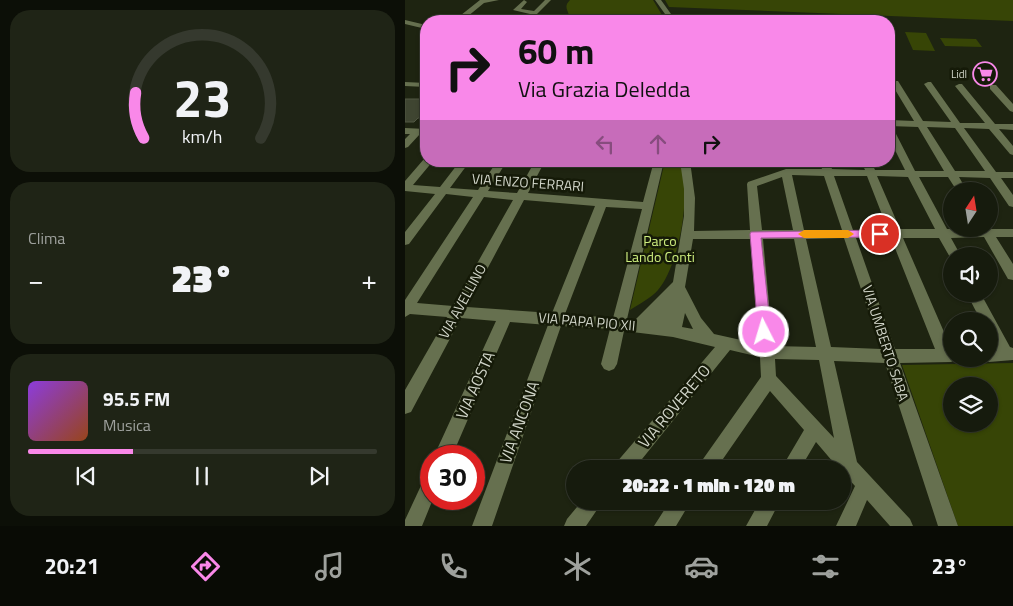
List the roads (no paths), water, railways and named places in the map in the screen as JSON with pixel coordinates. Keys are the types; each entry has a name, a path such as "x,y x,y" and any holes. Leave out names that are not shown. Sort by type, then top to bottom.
{"street":[{"path":"464,15 482,1 496,0"},
{"path":"534,15 548,0"},
{"path":"658,0 669,15"},
{"path":"524,2 516,10 536,13"},
{"path":"405,22 420,26"},
{"path":"895,83 956,182"},
{"path":"405,84 420,85"},
{"path":"928,84 1013,203"},
{"path":"959,86 1013,152"},
{"path":"993,87 1013,109"},
{"path":"895,123 1013,127"},
{"path":"405,131 420,132"},
{"path":"405,145 420,134"},
{"path":"688,235 943,233 895,142"},
{"path":"405,188 423,167"},
{"path":"405,241 461,167"},
{"path":"405,309 498,167"},
{"name":"VIA AVELLINO","path":"405,406 536,167"},
{"path":"609,364 658,167"},
{"path":"667,330 677,323 679,284 688,235 690,206 686,167"},
{"path":"843,460 769,378 752,184 786,172 825,167 869,167 911,173 1013,175"},
{"name":"VIA UMBERTO SABA","path":"825,167 850,234 948,526"},
{"path":"869,167 895,234 943,344"},
{"path":"786,172 848,460"},
{"name":"VIA ENZO FERRARI","path":"405,188 649,206"},
{"name":"VIA ANCONA","path":"482,526 557,318 602,203"},
{"path":"998,232 1013,233"},
{"path":"990,238 1013,274"},
{"path":"638,326 652,314 679,284"},
{"path":"679,284 685,302 696,322 709,339"},
{"name":"VIA PAPA PIO XII","path":"405,309 557,318 638,326 667,330 766,352 890,356 943,355"},
{"name":"VIA AOSTA","path":"448,445 506,315"},
{"path":"998,336 1009,354"},
{"name":"VIA ROVERETO","path":"630,460 727,343"},
{"path":"711,460 769,378"},
{"path":"795,460 814,429"},
{"path":"851,469 903,526"},
{"path":"846,526 865,485"},
{"path":"412,526 420,508"},
{"path":"574,526 587,510"},
{"path":"665,526 676,510"},
{"path":"756,526 766,510"}],"place":[{"name":"Lidl","path":"985,74"}],"park label":[{"name":"Parco Lando Conti","path":"660,248"}]}
